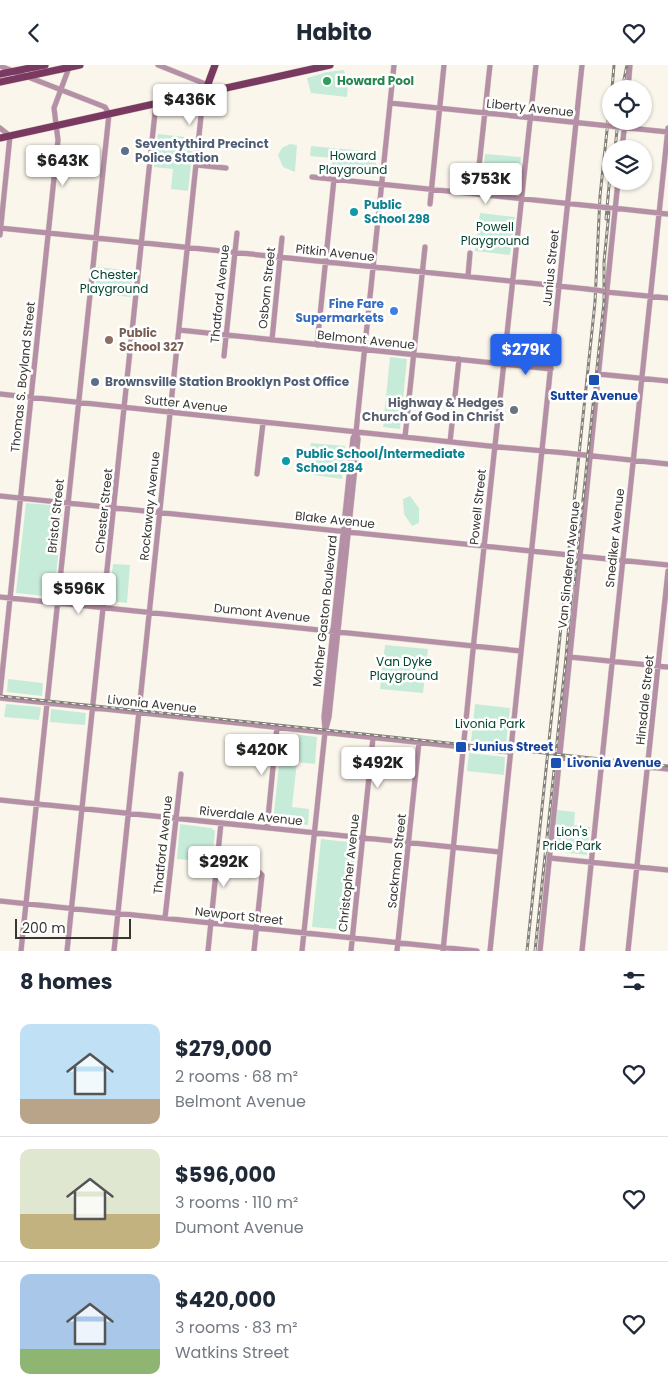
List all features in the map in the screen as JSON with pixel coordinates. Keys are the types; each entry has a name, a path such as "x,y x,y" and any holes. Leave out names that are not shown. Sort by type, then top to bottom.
{"main road":[{"path":"0,73 45,65"},
{"path":"0,81 80,65"},
{"name":"Rockaway Avenue","path":"207,88 216,65"},
{"path":"0,138 156,103 207,88 218,89 312,67 330,65"}],"street":[{"path":"158,65 207,88"},
{"name":"Mother Gaston Boulevard","path":"302,951 325,733 324,717 346,531 353,438 356,432 394,65"},
{"path":"430,205 444,65"},
{"path":"476,194 490,65"},
{"name":"Powell Street","path":"444,949 473,646 536,65"},
{"name":"Junius Street","path":"490,951 582,65"},
{"path":"629,80 630,65"},
{"path":"0,66 105,107 109,114"},
{"name":"Thomas S. Boyland Street","path":"0,694 58,140 54,108 69,66"},
{"name":"Rockaway Avenue","path":"114,951 203,97 207,88"},
{"name":"Chester Street","path":"67,951 156,103"},
{"name":"Liberty Avenue","path":"390,103 602,125"},
{"name":"Bristol Street","path":"21,951 109,114"},
{"path":"0,128 10,136 0,235"},
{"name":"Snediker Avenue","path":"582,951 668,128"},
{"name":"Liberty Avenue","path":"645,130 668,132"},
{"path":"197,165 226,168"},
{"path":"312,177 668,214"},
{"path":"317,345 334,179"},
{"name":"Van Sinderen Avenue","path":"540,951 561,757 587,456 598,374 613,208 616,190"},
{"name":"Pitkin Avenue","path":"0,228 668,298"},
{"name":"Thatford Avenue","path":"224,356 237,233"},
{"name":"Osborn Street","path":"272,340 282,238"},
{"path":"405,437 425,247"},
{"path":"468,276 470,253"},
{"name":"Belmont Avenue","path":"179,330 551,369"},
{"path":"450,442 459,359"},
{"path":"598,374 668,381"},
{"name":"Sutter Avenue","path":"0,394 668,464"},
{"path":"257,474 263,423"},
{"name":"Blake Avenue","path":"0,496 668,565"},
{"name":"Hinsdale Street","path":"628,951 668,571"},
{"name":"Dumont Avenue","path":"0,597 521,651"},
{"path":"570,657 668,667"},
{"name":"Livonia Avenue","path":"0,698 510,752"},
{"path":"267,828 277,727"},
{"name":"Christopher Avenue","path":"351,951 373,738"},
{"name":"Sackman Street","path":"397,951 419,743"},
{"path":"561,757 668,769"},
{"name":"Thatford Avenue","path":"165,918 181,774"},
{"name":"Riverdale Avenue","path":"0,800 500,852"},
{"path":"208,951 221,823"},
{"path":"550,858 668,870"},
{"path":"254,951 262,875 260,873"},
{"name":"Newport Street","path":"0,901 477,951"}],"green space":[{"name":"Howard Pool","path":"344,70 348,85 347,97 311,93 307,78 327,72"},
{"path":"158,134 194,138 188,191 171,189 173,169 154,167"},
{"path":"290,144 297,145 295,172 283,167 278,155 282,148"},
{"name":"Howard Playground","path":"311,146 377,152 375,177 331,173 332,158 310,156"},
{"path":"485,154 521,157 517,192 482,189"},
{"name":"Powell Playground","path":"480,213 515,217 510,255 475,251"},
{"name":"Chester Playground","path":"98,267 133,271 130,297 96,293"},
{"path":"390,357 407,359 400,429 383,427"},
{"path":"311,443 345,446 342,479 307,474"},
{"path":"410,496 419,508 419,523 412,526 404,514 403,499"},
{"path":"26,503 63,506 54,597 16,593"},
{"path":"113,564 130,565 127,603 109,601"},
{"name":"Van Dyke Playground","path":"385,645 428,649 423,693 380,689"},
{"path":"8,679 43,683 42,696 7,692"},
{"path":"6,704 41,707 39,720 4,717"},
{"name":"Livonia Park","path":"475,704 510,708 506,745 471,741"},
{"path":"51,709 86,713 85,725 50,722"},
{"path":"292,734 317,737 315,764 297,762 292,807 309,809 308,825 273,821 281,747 290,747"},
{"path":"469,753 505,757 504,775 467,771"},
{"name":"Lion's Pride Park","path":"557,810 575,812 574,825 590,827 587,855 553,851"},
{"path":"180,824 211,828 215,831 212,862 177,859"},
{"path":"321,839 356,843 347,930 312,927"}],"railway":[{"path":"613,80 614,65"},
{"path":"624,80 627,65"},
{"path":"527,951 595,302 600,196 607,130"},
{"path":"616,140 617,130"},
{"path":"606,219 609,190"},
{"path":"574,585 604,302 604,262 609,212"},
{"path":"535,951 573,579"},
{"path":"0,696 668,766"}],"place":[{"name":"Howard Pool","path":"327,81"},
{"name":"Seventythird Precinct Police Station","path":"125,151"},
{"name":"Public School 298","path":"354,212"},
{"name":"Fine Fare Supermarkets","path":"394,311"},
{"name":"Public School 327","path":"109,340"},
{"name":"Sutter Avenue","path":"594,380"},
{"name":"Brownsville Station Brooklyn Post Office","path":"95,382"},
{"name":"Highway & Hedges Church of God in Christ","path":"514,410"},
{"name":"Public School/Intermediate School 284","path":"286,461"},
{"name":"Junius Street","path":"461,747"},
{"name":"Livonia Avenue","path":"556,763"}]}
